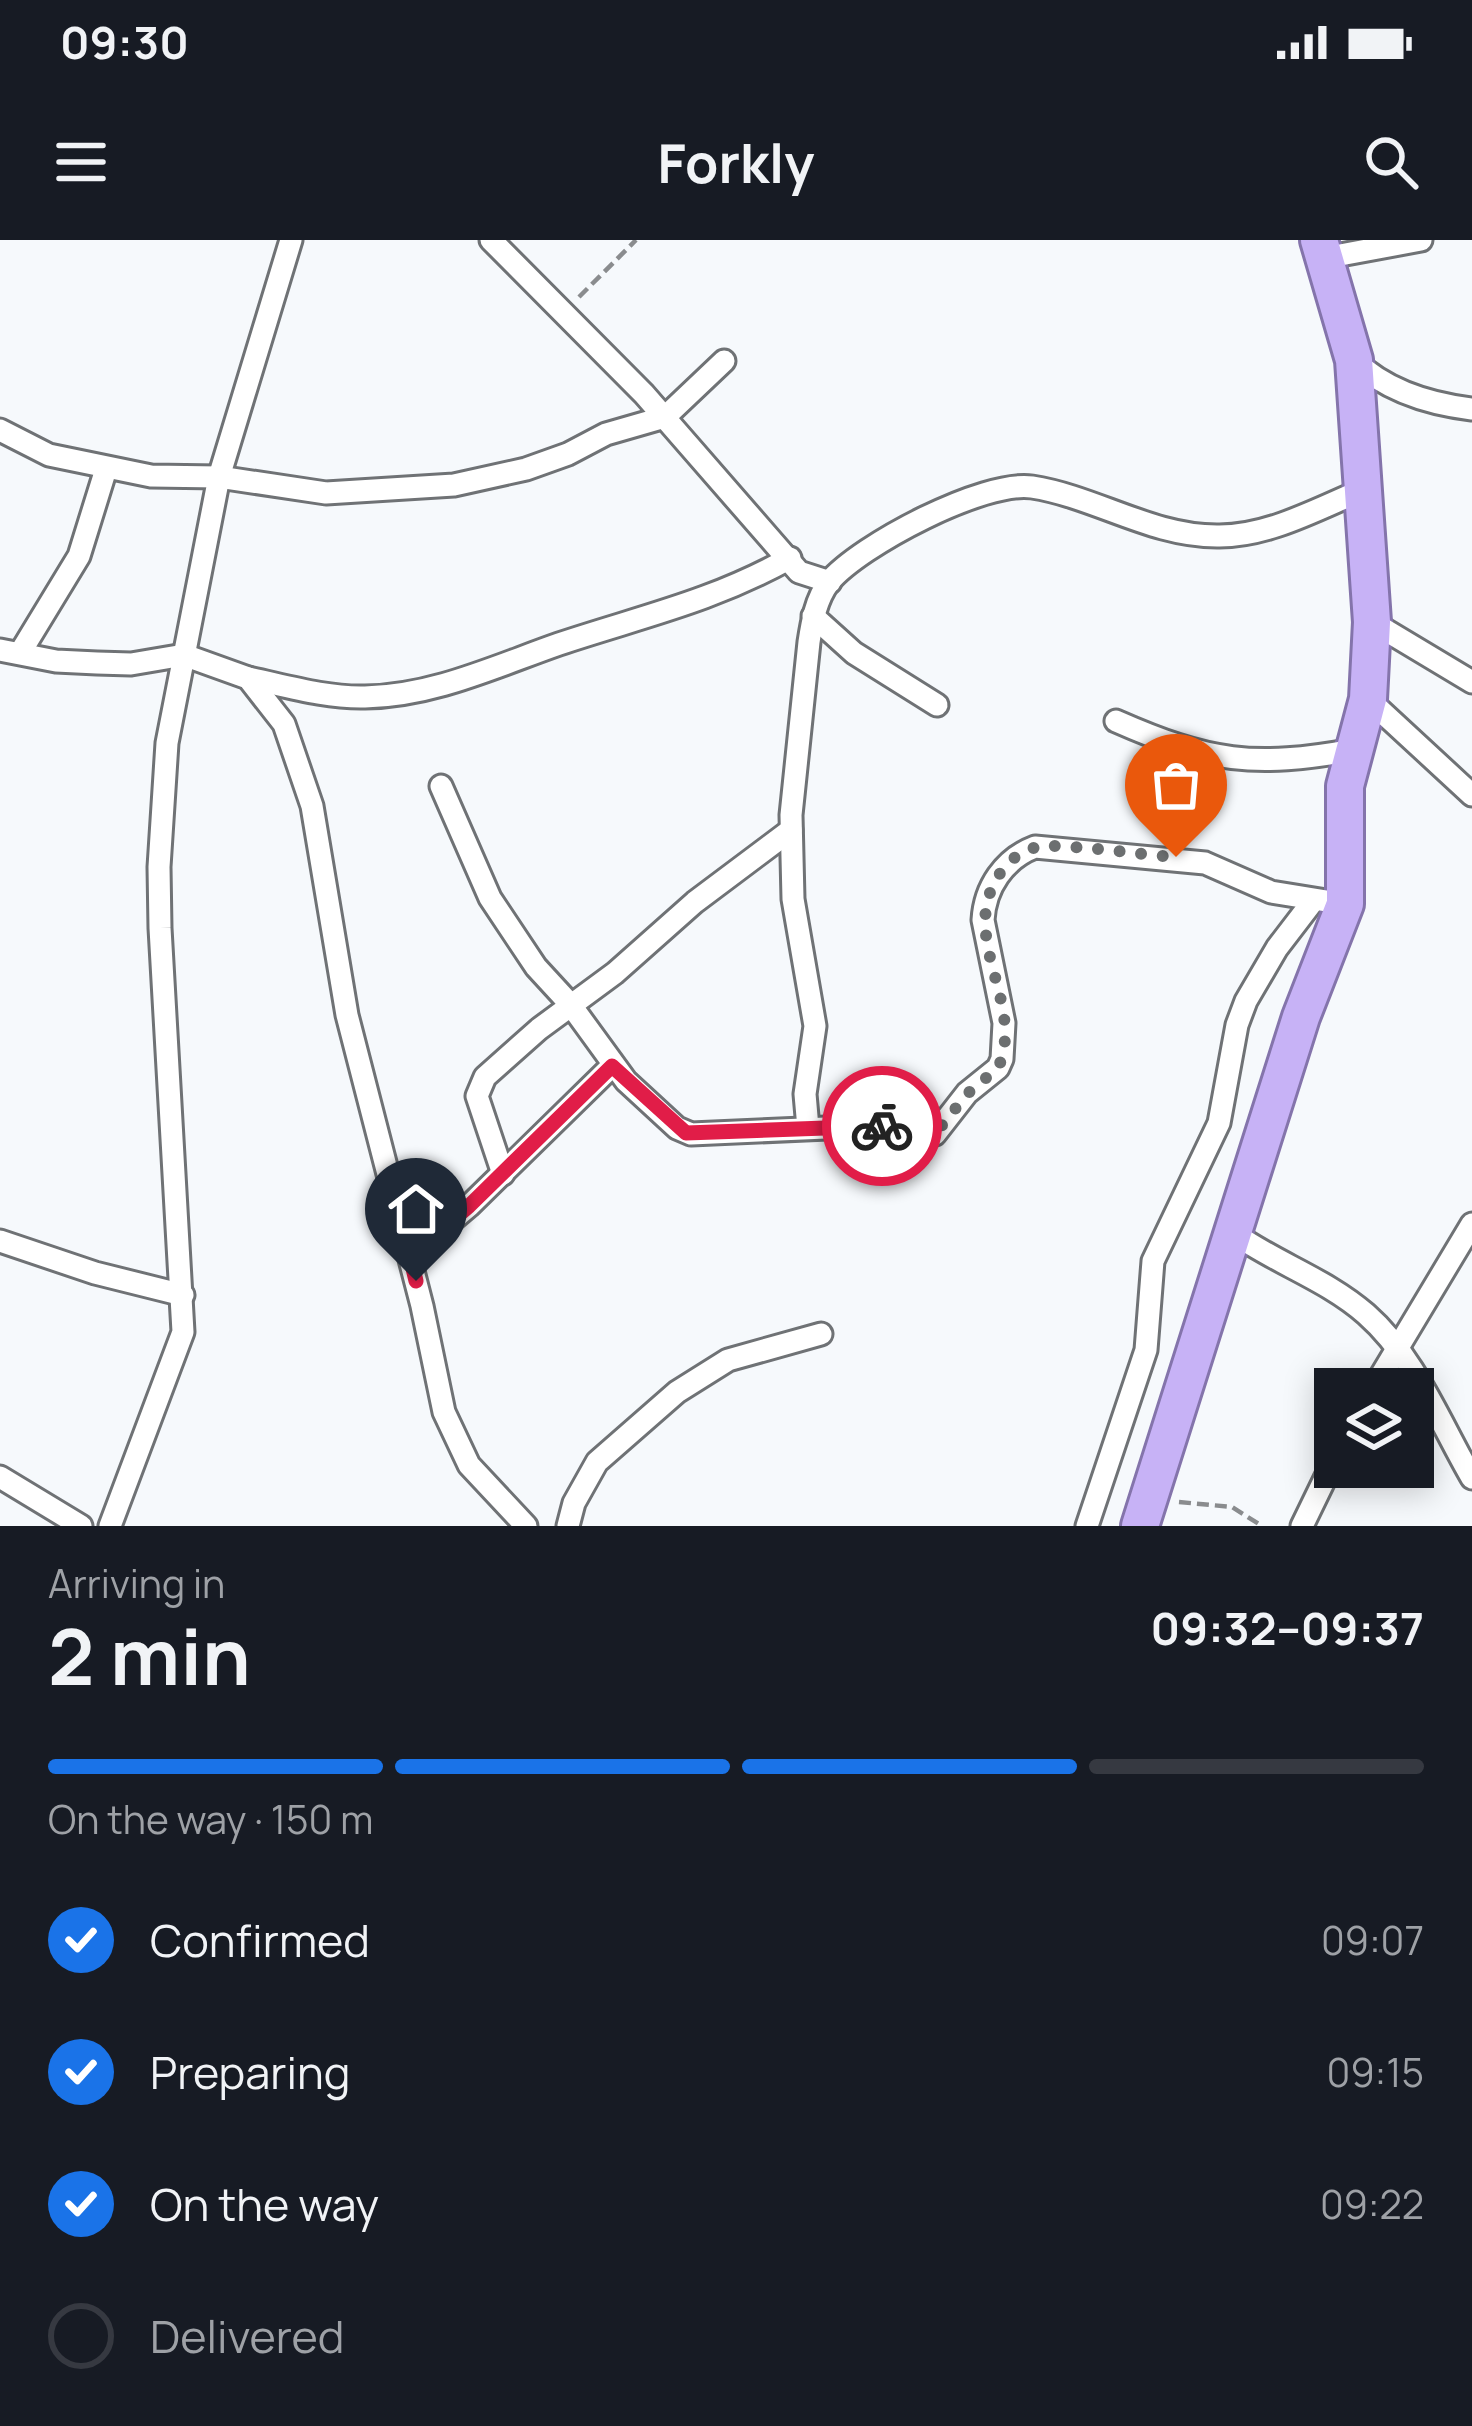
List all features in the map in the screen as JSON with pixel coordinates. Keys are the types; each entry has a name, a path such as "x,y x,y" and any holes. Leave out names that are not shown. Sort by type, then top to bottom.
{"highway":[{"path":"1146,1509 1301,1017 1329,903 1353,750 1368,699 1372,622 1354,361 1322,249"}],"street":[{"path":"110,1526 183,1332 166,1086 159,867 166,742 219,476 291,240"},
{"path":"491,240 665,417 799,572 830,582"},
{"path":"1322,249 1421,240"},
{"path":"0,430 49,455 151,476 219,476 326,493 454,485 526,469 606,434 665,417 724,361"},
{"path":"1354,361 1373,378 1414,396 1472,409"},
{"path":"106,470 79,556 10,651 56,661 131,664 184,655 248,678 360,698 397,694 465,679 663,615 751,580 790,557"},
{"path":"808,1128 805,1094 815,1026 793,899 791,830 813,616 830,582 879,543 938,512 1004,487 1049,490 1124,518 1213,537 1266,529 1365,489"},
{"path":"813,616 854,653 938,705"},
{"path":"1372,622 1472,682"},
{"path":"248,678 284,724 307,789 322,852 347,1015 451,1433 490,1492 526,1526"},
{"path":"1368,699 1472,796"},
{"path":"1116,721 1196,752 1244,761 1303,759 1353,750"},
{"path":"440,786 490,898 536,967 570,1004 612,1066 686,1133 884,1126 935,1134 967,1094 998,1068 1004,1023 983,920 984,904 1005,866 1028,850 1045,845 1205,862 1270,892 1329,903"},
{"path":"502,1174 477,1096 485,1077 695,902 791,830"},
{"path":"1087,1526 1146,1350 1153,1261 1219,1123 1237,1025 1246,1001 1277,948 1329,903"},
{"path":"410,1256 612,1066"},
{"path":"1384,1368 1472,1224"},
{"path":"1232,1232 1268,1258 1331,1288 1367,1315 1396,1347 1472,1478"},
{"path":"0,1241 94,1273 183,1295"},
{"path":"568,1526 574,1503 597,1462 677,1393 728,1360 821,1334"},
{"path":"0,1478 81,1526"},
{"path":"1302,1526 1320,1488"}],"path":[{"path":"565,316 600,273 636,240"},
{"path":"1146,1509 1171,1501 1232,1507 1262,1526"}],"way so far":[{"path":"882,1126 935,1134 967,1094 998,1068 1004,1023 983,914 996,879 1010,860 1045,845 1176,857"}],"route":[{"path":"416,1281 410,1256 469,1206 612,1066 686,1133 882,1126"}]}
